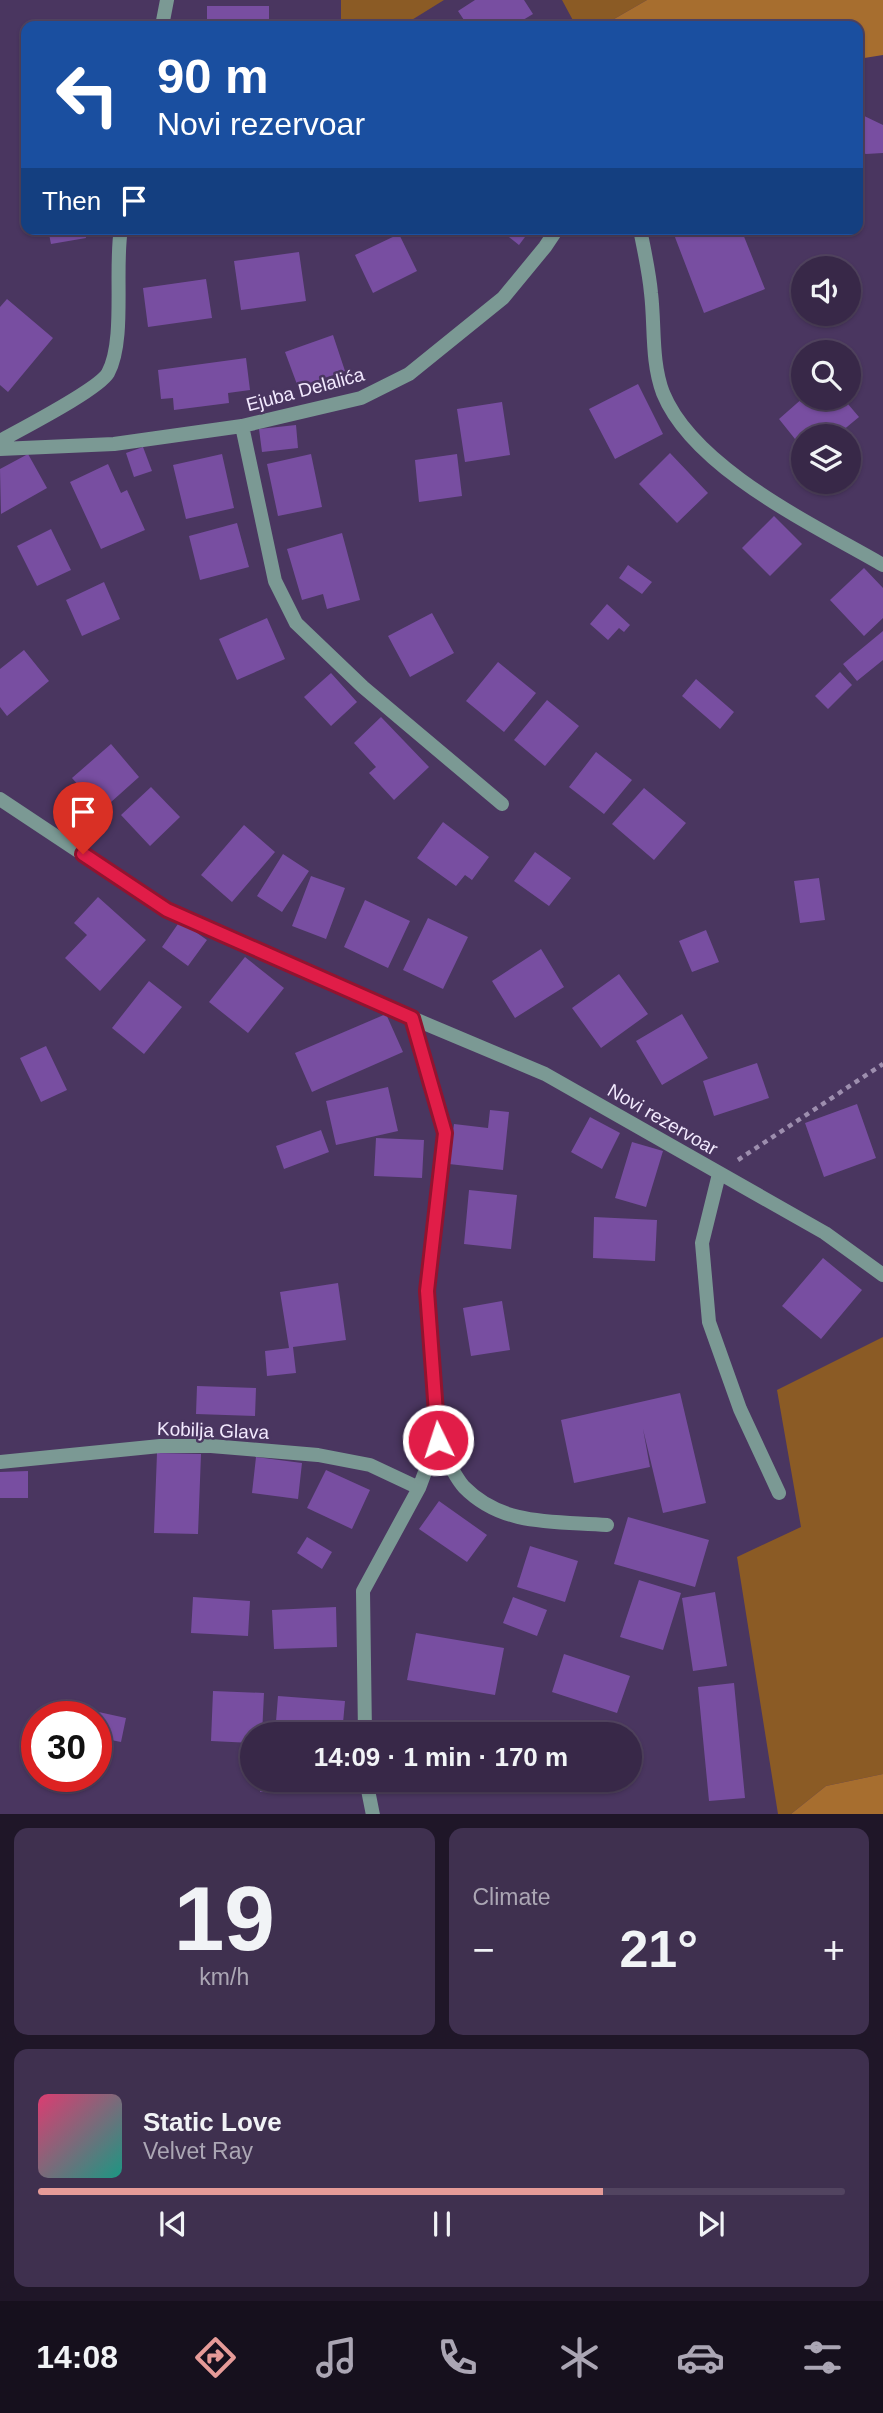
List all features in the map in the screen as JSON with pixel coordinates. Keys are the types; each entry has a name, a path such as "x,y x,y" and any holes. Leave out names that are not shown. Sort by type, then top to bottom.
{"street":[{"path":"163,21 167,0"},
{"path":"0,441 84,394 108,374 116,343 121,235"},
{"name":"Ejuba Delalića","path":"0,449 114,444 242,426 361,398 409,374 503,298 553,235"},
{"path":"641,235 651,293 654,359 663,392 677,421 734,477 883,565"},
{"path":"242,426 275,582 296,623 363,687 502,804"},
{"name":"Novi rezervoar","path":"0,799 167,910 545,1074 825,1233 883,1275"},
{"path":"412,1018 445,1133 427,1291 438,1440 462,1485 484,1504 513,1518 607,1525"},
{"path":"719,1174 702,1243 709,1322 740,1409 779,1493"},
{"path":"365,1722 363,1591 419,1488 438,1440"},
{"name":"Kobilja Glava","path":"0,1462 160,1446 211,1446 318,1455 370,1465 419,1488"},
{"path":"368,1792 373,1814"}],"path":[{"path":"719,1174 883,1064"}],"shaded area":[{"path":"341,0 444,0 410,21 341,21"},
{"path":"562,0 647,0 611,21 573,21"},
{"path":"647,0 883,0 883,55 863,58 863,21 611,21"},
{"path":"883,1337 883,1774 826,1786 791,1814 778,1814 737,1557 801,1527 777,1390"},
{"path":"883,1774 883,1814 791,1814 826,1786"}],"building":[{"path":"475,0 524,0 533,14 521,21 465,21 458,11"},
{"path":"207,6 269,6 269,21 207,21"},
{"path":"863,115 883,125 883,153 863,153"},
{"path":"49,235 86,235 86,238 51,244"},
{"path":"399,235 417,271 373,293 355,255"},
{"path":"506,235 526,235 519,245"},
{"path":"674,235 743,235 765,289 704,313"},
{"path":"299,252 306,301 241,310 234,261"},
{"path":"206,279 212,318 148,327 143,288"},
{"path":"7,299 53,338 8,392 0,385 0,307"},
{"path":"333,335 345,371 298,387 285,352"},
{"path":"246,358 250,390 228,393 229,403 174,410 173,398 161,399 158,370"},
{"path":"638,384 663,434 615,459 589,409"},
{"path":"502,402 510,455 465,462 457,409"},
{"path":"791,408 853,410 859,417 851,424 791,424 791,434 779,419"},
{"path":"296,425 298,448 262,452 259,429"},
{"path":"143,447 152,471 134,477 126,453"},
{"path":"670,453 708,493 677,523 639,484"},
{"path":"28,454 47,488 1,514 0,469"},
{"path":"222,454 234,508 186,519 173,465"},
{"path":"311,454 322,507 278,516 267,464"},
{"path":"457,454 462,496 419,502 415,460"},
{"path":"108,464 121,493 127,490 145,530 101,549 70,482"},
{"path":"774,516 802,544 770,576 742,548"},
{"path":"237,523 249,567 200,580 189,536"},
{"path":"51,529 71,570 37,586 17,546"},
{"path":"342,533 360,600 327,609 323,594 302,600 287,549"},
{"path":"628,565 652,582 642,594 619,578"},
{"path":"864,568 883,588 883,618 864,636 830,600"},
{"path":"104,582 120,619 82,636 66,600"},
{"path":"607,604 630,625 624,632 619,628 608,640 590,624"},
{"path":"432,613 454,653 410,677 388,636"},
{"path":"267,618 285,659 237,680 219,639"},
{"path":"883,631 883,660 857,681 843,664"},
{"path":"24,650 49,681 7,716 0,707 0,669"},
{"path":"498,662 536,693 504,732 466,701"},
{"path":"840,672 852,685 828,709 815,696"},
{"path":"331,673 357,702 331,726 304,697"},
{"path":"696,679 734,712 720,729 682,696"},
{"path":"547,700 579,726 545,766 514,740"},
{"path":"381,717 429,767 394,800 369,773 376,767 354,743"},
{"path":"111,744 139,777 101,811 72,778"},
{"path":"596,752 632,780 604,814 569,787"},
{"path":"151,787 180,817 150,846 121,815"},
{"path":"644,788 686,823 654,860 612,824"},
{"path":"443,822 489,857 472,880 465,875 456,886 417,858"},
{"path":"244,825 275,852 232,902 201,875"},
{"path":"535,852 571,878 549,906 514,881"},
{"path":"283,854 309,871 282,912 257,896"},
{"path":"311,876 345,888 326,939 292,926"},
{"path":"819,878 825,920 800,923 794,881"},
{"path":"98,897 146,940 100,991 65,958 87,935 74,923"},
{"path":"365,900 410,921 388,968 344,947"},
{"path":"428,918 468,937 443,989 403,970"},
{"path":"180,921 207,940 188,966 162,947"},
{"path":"706,930 719,962 692,972 679,941"},
{"path":"541,949 564,987 515,1018 492,981"},
{"path":"245,957 284,988 248,1033 209,1002"},
{"path":"619,974 648,1014 601,1048 572,1008"},
{"path":"149,981 182,1007 144,1054 112,1028"},
{"path":"386,1014 403,1052 312,1092 295,1053"},
{"path":"682,1014 708,1058 662,1085 636,1041"},
{"path":"46,1046 67,1090 41,1102 20,1058"},
{"path":"757,1063 769,1098 714,1116 703,1081"},
{"path":"388,1087 398,1131 336,1145 326,1101"},
{"path":"857,1104 876,1158 824,1177 805,1123"},
{"path":"490,1110 509,1112 503,1170 449,1164 454,1124 488,1128"},
{"path":"590,1117 620,1133 602,1169 571,1152"},
{"path":"321,1130 329,1152 284,1169 276,1146"},
{"path":"376,1138 424,1140 422,1178 374,1176"},
{"path":"632,1142 663,1151 646,1207 615,1198"},
{"path":"469,1190 517,1195 511,1249 464,1244"},
{"path":"594,1217 657,1220 655,1261 593,1258"},
{"path":"823,1258 862,1290 821,1339 782,1306"},
{"path":"338,1283 346,1340 293,1347 296,1373 267,1376 265,1351 289,1348 280,1292"},
{"path":"502,1301 510,1350 471,1356 463,1308"},
{"path":"197,1386 256,1388 255,1416 196,1414"},
{"path":"680,1393 706,1503 663,1513 643,1429 650,1467 574,1483 561,1420"},
{"path":"157,1453 201,1454 198,1534 154,1533"},
{"path":"256,1457 302,1463 298,1499 252,1493"},
{"path":"326,1470 370,1490 352,1529 307,1508"},
{"path":"28,1471 28,1498 0,1498 0,1472"},
{"path":"439,1501 487,1535 467,1562 419,1529"},
{"path":"628,1517 709,1540 695,1587 614,1564"},
{"path":"307,1537 332,1552 322,1569 297,1553"},
{"path":"530,1546 578,1561 565,1602 517,1587"},
{"path":"639,1580 681,1593 663,1650 620,1637"},
{"path":"715,1592 727,1666 693,1671 682,1598"},
{"path":"193,1597 250,1601 248,1636 191,1633"},
{"path":"513,1597 547,1610 537,1636 503,1623"},
{"path":"336,1607 337,1647 274,1649 272,1610"},
{"path":"416,1633 504,1648 495,1695 407,1680"},
{"path":"564,1654 630,1676 617,1713 552,1692"},
{"path":"734,1683 745,1798 709,1801 698,1687"},
{"path":"213,1691 264,1693 263,1722 240,1722 240,1742 211,1741"},
{"path":"278,1696 345,1701 343,1722 276,1722"},
{"path":"112,1715 126,1718 121,1742 112,1740"},
{"path":"260,1792 341,1792 341,1794"}],"route":[{"path":"83,854 167,910 412,1018 445,1133 427,1291 438,1440"}]}
